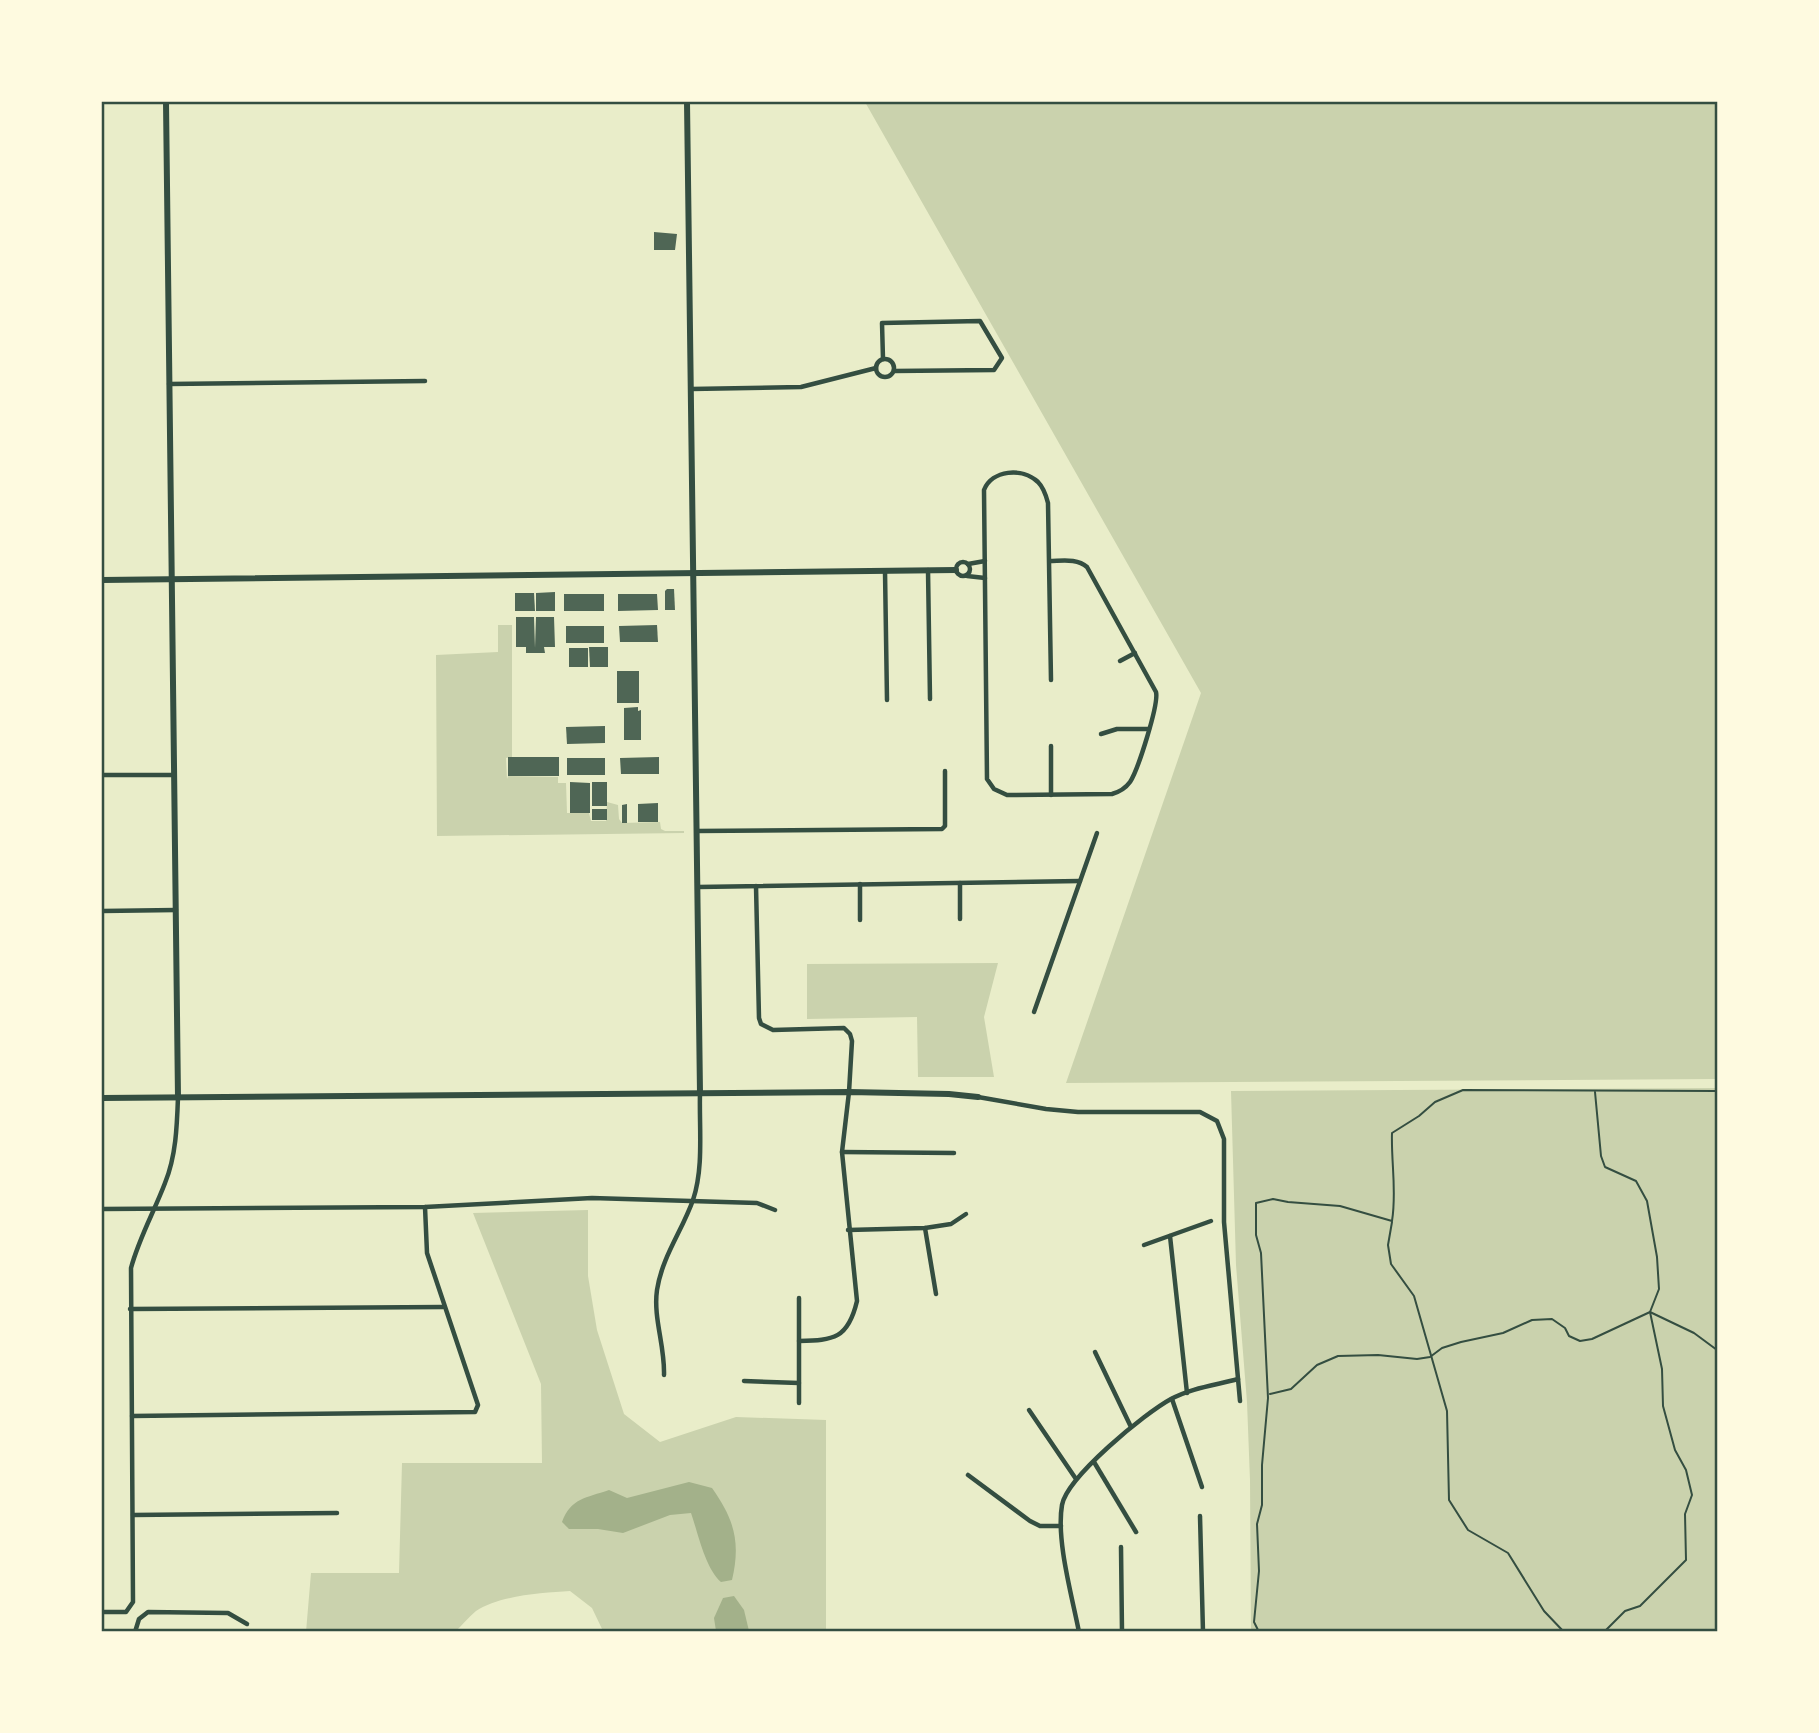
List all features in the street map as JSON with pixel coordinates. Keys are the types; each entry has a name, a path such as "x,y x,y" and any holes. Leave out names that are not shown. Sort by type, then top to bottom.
{"street":[{"path":"102,1612 126,1612 131,1608 134,1595 131,1268 140,1238 166,1182 173,1154 178,1097 166,102"},
{"path":"664,1375 657,1291 665,1261 692,1202 699,1166 687,102"},
{"path":"883,359 881,323 980,321 1002,358 994,370 894,371"},
{"path":"883,359 893,363 894,371 891,376 885,377 878,373 878,362 883,359"},
{"path":"690,389 801,387 876,368"},
{"path":"169,384 425,381"},
{"path":"1049,561 1082,562 1087,567 1158,699 1130,781 1122,790 1112,794 1007,795 994,789 987,779 984,490 987,483 999,474 1023,474 1038,483 1048,503 1051,680"},
{"path":"956,570 960,563 985,561"},
{"path":"966,576 970,569 968,564"},
{"path":"928,570 930,699"},
{"path":"102,580 956,570"},
{"path":"956,570 961,576 985,578"},
{"path":"885,571 887,700"},
{"path":"1120,661 1135,653"},
{"path":"1101,734 1117,729 1149,729"},
{"path":"1051,746 1052,794"},
{"path":"696,831 942,829 945,826 945,771"},
{"path":"102,775 175,775"},
{"path":"1034,1012 1097,833"},
{"path":"697,887 1080,881"},
{"path":"960,883 960,919"},
{"path":"860,884 860,920"},
{"path":"756,886 761,1024 773,1030 844,1028 852,1041 842,1152 857,1301 853,1318 840,1334 828,1340 799,1341"},
{"path":"102,911 176,910"},
{"path":"102,1098 849,1092 978,1097 1078,1112 1200,1112 1217,1121 1222,1131 1225,1150 1224,1222 1240,1401"},
{"path":"842,1152 954,1153"},
{"path":"102,1209 425,1207 592,1198 757,1203 775,1210"},
{"path":"132,1416 475,1412 478,1405 443,1307 427,1252 425,1207"},
{"path":"848,1230 925,1228 951,1224 966,1214"},
{"path":"1144,1245 1211,1221"},
{"path":"925,1228 936,1294"},
{"path":"1170,1236 1187,1393"},
{"path":"799,1298 799,1403"},
{"path":"130,1309 443,1307"},
{"path":"1095,1352 1131,1427"},
{"path":"1079,1632 1061,1526 1062,1503 1076,1479 1131,1427 1171,1399 1238,1379"},
{"path":"744,1381 799,1382"},
{"path":"1171,1399 1202,1487"},
{"path":"1029,1409 1076,1479"},
{"path":"1094,1462 1136,1532"},
{"path":"968,1475 1030,1521 1040,1526 1061,1526"},
{"path":"133,1515 338,1513"},
{"path":"1200,1516 1203,1632"},
{"path":"1121,1547 1122,1632"},
{"path":"135,1632 139,1619 148,1612 228,1613 247,1624"}],"path":[{"path":"1564,1632 1544,1611 1508,1553 1468,1530 1450,1500 1447,1411 1414,1296 1391,1264 1388,1245 1396,1197 1391,1163 1392,1133 1435,1102 1462,1090 1717,1091"},
{"path":"1595,1091 1601,1156 1605,1167 1636,1181 1647,1202 1656,1247 1659,1289 1650,1312 1662,1369 1663,1406 1675,1450 1686,1469 1692,1495 1685,1514 1686,1560 1640,1606 1625,1611 1604,1632"},
{"path":"1259,1632 1254,1622 1259,1571 1257,1524 1262,1505 1262,1465 1268,1394 1256,1203 1273,1199 1340,1206 1392,1221"},
{"path":"1650,1312 1694,1334 1717,1350"},
{"path":"1268,1394 1291,1389 1317,1365 1338,1356 1378,1355 1417,1359 1430,1357 1452,1345 1503,1333 1532,1320 1552,1319 1565,1328 1569,1336 1580,1340 1592,1339 1650,1312"}],"shaded area":[{"path":"865,102 1717,102 1717,1079 1066,1083 1201,693"},
{"path":"498,625 512,625 512,757 506,758 507,779 508,776 558,777 558,783 566,783 567,813 589,813 591,821 606,821 607,802 618,805 622,823 660,822 661,829 665,831 684,833 437,836 436,655 498,652"},
{"path":"998,963 984,1017 994,1077 918,1077 917,1017 807,1019 807,964"},
{"path":"1717,1088 1717,1631 1251,1631 1250,1480 1236,1265 1231,1091"},
{"path":"588,1210 588,1276 597,1330 624,1414 660,1442 736,1417 826,1420 826,1631 603,1631 592,1608 570,1591 497,1601 476,1611 456,1631 306,1632 311,1573 399,1573 402,1463 542,1463 541,1384 473,1213"},
{"path":"689,1482 712,1488 726,1510 735,1542 732,1580 721,1582 715,1576 691,1513 670,1515 623,1533 598,1529 569,1529 562,1522 570,1508 586,1497 609,1490 627,1498"},
{"path":"734,1596 744,1610 749,1631 716,1631 714,1618 723,1598"}],"building":[{"path":"654,232 677,234 675,250 654,250"},
{"path":"667,589 674,589 675,610 665,610"},
{"path":"555,592 555,611 536,611 536,593"},
{"path":"515,593 534,593 535,611 515,611"},
{"path":"564,594 604,594 604,611 564,611"},
{"path":"618,594 657,594 658,610 618,611"},
{"path":"516,617 534,617 535,648 536,617 554,617 555,647 544,647 545,653 526,653 526,647 516,647"},
{"path":"657,625 658,642 620,642 619,626"},
{"path":"566,626 604,626 604,643 566,643"},
{"path":"589,647 608,647 608,667 590,667"},
{"path":"569,648 588,648 588,667 569,667"},
{"path":"617,671 639,671 639,703 617,703"},
{"path":"638,707 638,711 641,710 641,740 624,740 624,708"},
{"path":"605,726 605,743 567,744 566,727"},
{"path":"508,757 559,757 559,776 508,776"},
{"path":"659,757 659,774 621,774 620,758"},
{"path":"567,758 605,758 605,775 567,775"},
{"path":"570,782 590,783 590,813 570,813"},
{"path":"592,782 607,782 607,806 592,806"},
{"path":"658,803 658,822 638,822 638,804"},
{"path":"627,804 627,823 622,823 622,805"},
{"path":"592,809 607,809 607,820 592,820"}]}
